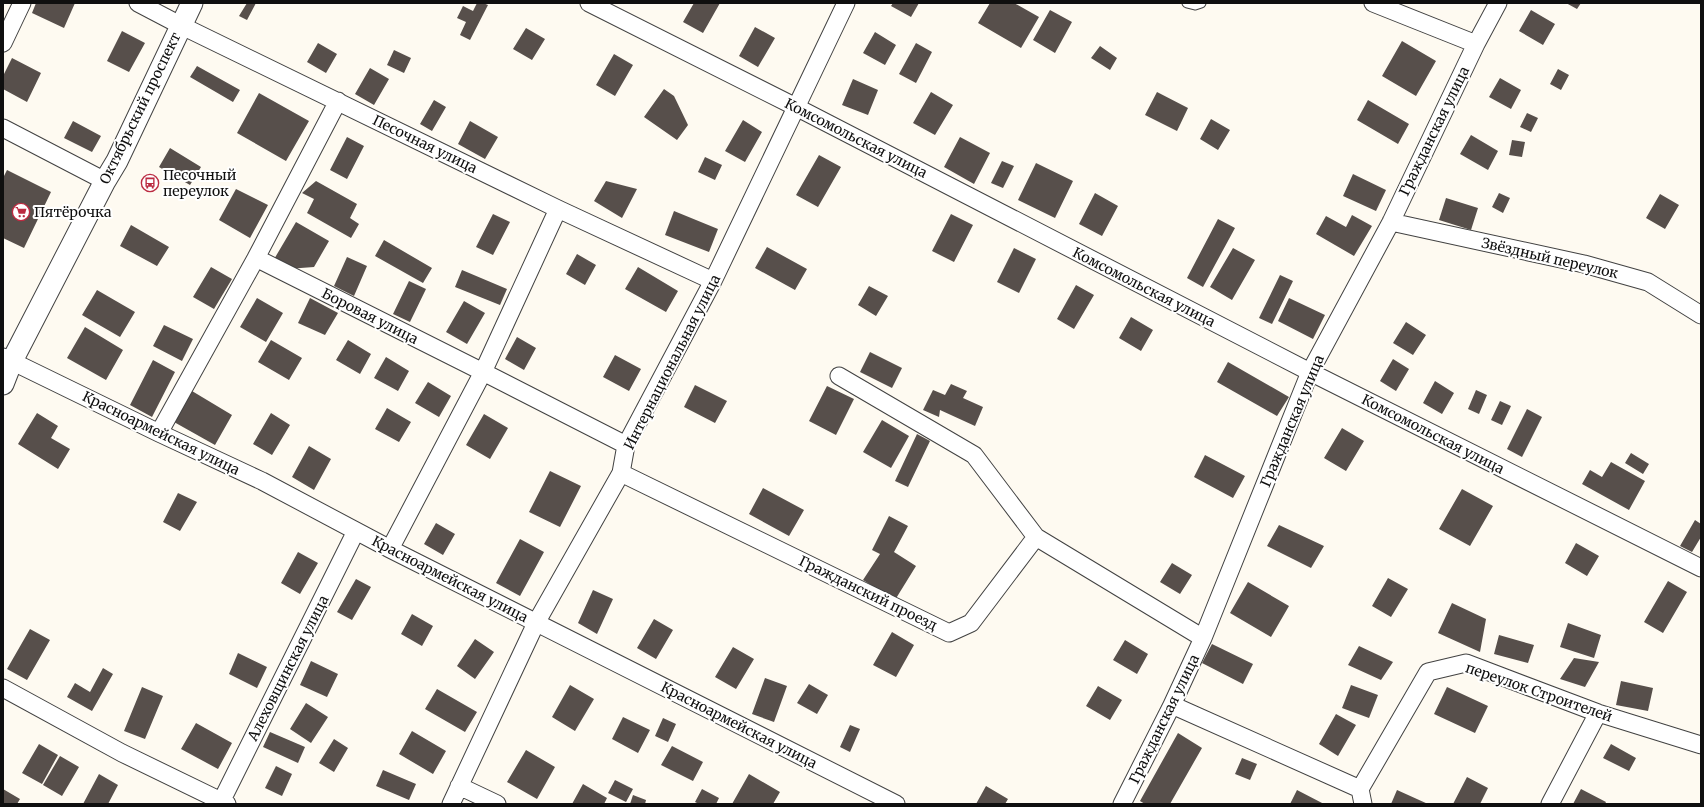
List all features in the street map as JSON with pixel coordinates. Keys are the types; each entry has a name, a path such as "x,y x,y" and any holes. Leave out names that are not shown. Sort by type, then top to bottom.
{"street":[{"path":"3,43 22,3"},
{"name":"Песочная улица","path":"138,3 180,25 558,209 713,281"},
{"name":"Октябрьский проспект","path":"3,384 8,359 117,161 180,25 192,3"},
{"name":"Комсомольская улица","path":"589,3 796,107 1310,372 1701,568"},
{"name":"Интернациональная улица","path":"451,804 536,623 621,473 626,445 713,281 846,3"},
{"path":"1373,3 1476,44"},
{"name":"Гражданская улица","path":"1122,804 1172,705 1203,638 1310,372 1391,222 1476,44 1498,3"},
{"path":"159,433 256,258 338,101"},
{"path":"3,128 105,181"},
{"path":"390,550 483,372 558,209"},
{"name":"Звёздный переулок","path":"1391,222 1584,264 1648,282 1701,315"},
{"name":"Боровая улица","path":"256,258 626,445"},
{"name":"Красноармейская улица","path":"8,359 159,433 262,481 390,550 896,804"},
{"path":"839,376 974,454 1036,537 1203,638"},
{"name":"Гражданский проезд","path":"621,473 949,633 971,623 1036,537"},
{"name":"Алеховщинская улица","path":"223,803 356,531"},
{"name":"переулок Строителей","path":"1172,705 1361,796 1428,672 1466,663 1598,713 1701,745"},
{"path":"3,688 122,753 223,803"},
{"path":"1550,804 1598,713"},
{"path":"460,786 497,804"}],"lane":[{"path":"1188,3 1195,5 1202,3"}],"building":[{"path":"36,3 75,3 64,28 32,13"},
{"path":"247,3 256,3 247,20 239,16"},
{"path":"477,3 488,5 470,40 460,35 466,22 457,18 463,6 473,11"},
{"path":"694,3 720,3 703,33 683,22"},
{"path":"893,3 919,3 911,17 891,6"},
{"path":"990,3 1014,3 1039,17 1021,48 978,23"},
{"path":"1566,3 1581,3 1577,9"},
{"path":"1050,10 1072,22 1055,53 1033,40"},
{"path":"1531,10 1555,24 1543,45 1519,31"},
{"path":"755,27 775,38 758,67 739,56"},
{"path":"526,28 545,39 532,60 513,49"},
{"path":"122,31 145,43 129,72 107,61"},
{"path":"875,32 896,45 885,65 863,53"},
{"path":"1402,41 1436,61 1416,96 1382,76"},
{"path":"318,43 337,54 326,73 307,62"},
{"path":"916,43 932,52 916,83 899,74"},
{"path":"1100,46 1117,58 1110,70 1091,58"},
{"path":"394,50 411,58 404,73 387,65"},
{"path":"614,54 633,65 615,96 596,85"},
{"path":"12,58 41,73 27,102 3,89 3,76"},
{"path":"197,66 240,90 233,102 190,77"},
{"path":"370,68 389,79 374,105 355,94"},
{"path":"1558,69 1569,75 1561,90 1550,84"},
{"path":"1500,78 1521,90 1511,109 1489,97"},
{"path":"853,79 878,90 868,115 842,105"},
{"path":"664,89 674,96 688,125 677,140 644,117"},
{"path":"931,92 953,105 935,135 913,123"},
{"path":"1157,92 1188,108 1177,131 1145,115"},
{"path":"259,93 309,121 286,161 237,133"},
{"path":"434,100 446,107 432,131 420,124"},
{"path":"1368,100 1409,124 1398,144 1357,120"},
{"path":"1527,113 1538,118 1531,132 1520,127"},
{"path":"1211,119 1230,130 1218,150 1200,139"},
{"path":"743,120 762,132 745,162 725,151"},
{"path":"73,121 101,136 92,152 64,138"},
{"path":"470,121 498,137 485,159 458,144"},
{"path":"1471,135 1498,151 1488,170 1460,154"},
{"path":"347,137 364,146 347,179 330,170"},
{"path":"960,137 990,153 974,184 944,167"},
{"path":"1512,140 1525,142 1522,157 1509,155"},
{"path":"170,148 201,167 190,185 159,167"},
{"path":"819,155 841,167 818,207 796,195"},
{"path":"705,157 722,165 715,180 698,172"},
{"path":"1002,161 1014,166 1003,188 991,183"},
{"path":"1036,163 1073,181 1055,218 1018,200"},
{"path":"7,170 51,192 24,248 3,238 3,178"},
{"path":"1353,174 1386,190 1376,211 1343,196"},
{"path":"316,181 357,204 350,218 359,224 351,238 307,213 314,199 302,193"},
{"path":"606,181 637,189 622,218 594,201"},
{"path":"236,189 268,205 250,238 219,220"},
{"path":"1095,193 1118,206 1102,236 1079,224"},
{"path":"1499,193 1510,198 1503,213 1492,207"},
{"path":"1660,194 1679,205 1665,229 1646,218"},
{"path":"1446,198 1478,208 1471,230 1439,220"},
{"path":"674,211 718,229 709,252 665,235"},
{"path":"493,214 510,222 493,255 476,247"},
{"path":"951,214 973,225 954,262 932,251"},
{"path":"1352,215 1372,226 1354,256 1316,234 1326,216 1346,227"},
{"path":"1218,219 1235,228 1203,287 1187,278"},
{"path":"296,222 329,241 314,267 287,269 273,261"},
{"path":"131,225 169,247 157,266 120,246"},
{"path":"384,240 432,268 423,283 375,256"},
{"path":"767,247 807,269 795,290 755,268"},
{"path":"1014,248 1036,259 1019,293 997,282"},
{"path":"1233,248 1255,260 1232,300 1210,287"},
{"path":"577,254 596,265 585,285 566,274"},
{"path":"347,257 367,266 354,296 334,286"},
{"path":"211,267 232,279 214,309 193,297"},
{"path":"638,267 678,291 666,312 625,289"},
{"path":"462,270 507,289 500,305 455,287"},
{"path":"1280,275 1293,281 1272,324 1259,318"},
{"path":"409,281 426,289 410,322 393,314"},
{"path":"1076,285 1094,295 1074,329 1057,319"},
{"path":"869,286 888,296 876,316 858,305"},
{"path":"97,290 135,312 120,337 82,315"},
{"path":"257,298 283,313 266,342 240,327"},
{"path":"310,298 338,313 325,335 298,323"},
{"path":"1289,298 1325,315 1313,339 1278,321"},
{"path":"464,301 485,313 467,344 446,332"},
{"path":"1131,317 1153,330 1141,351 1119,338"},
{"path":"1406,322 1426,335 1413,355 1393,343"},
{"path":"164,325 193,339 182,361 153,346"},
{"path":"85,327 123,350 106,380 67,358"},
{"path":"517,337 536,348 524,370 505,359"},
{"path":"271,340 302,358 289,380 258,362"},
{"path":"348,340 371,354 360,374 336,360"},
{"path":"870,352 902,368 892,388 860,372"},
{"path":"615,355 641,369 629,391 603,377"},
{"path":"386,357 409,371 398,391 374,378"},
{"path":"1393,359 1409,369 1396,391 1380,381"},
{"path":"153,360 175,372 152,417 130,405"},
{"path":"1228,362 1289,397 1277,416 1217,382"},
{"path":"1435,381 1454,393 1442,414 1423,403"},
{"path":"428,382 451,396 439,417 415,403"},
{"path":"951,384 967,391 963,398 983,407 975,426 940,410 939,417 923,410 933,390 945,395"},
{"path":"695,385 727,401 715,423 684,407"},
{"path":"827,386 854,399 836,435 809,421"},
{"path":"1476,390 1487,395 1479,414 1468,409"},
{"path":"192,391 232,415 215,445 174,422"},
{"path":"1500,401 1511,406 1502,425 1491,420"},
{"path":"387,408 411,422 399,442 375,429"},
{"path":"1527,409 1542,417 1522,457 1507,449"},
{"path":"37,413 58,426 51,438 70,449 58,469 18,444"},
{"path":"271,413 290,425 272,455 253,444"},
{"path":"484,414 508,428 490,459 466,445"},
{"path":"882,420 909,436 891,468 863,452"},
{"path":"1342,428 1364,441 1346,471 1324,458"},
{"path":"917,434 930,441 908,487 895,481"},
{"path":"309,446 331,459 314,490 292,477"},
{"path":"1631,453 1649,464 1643,474 1625,463"},
{"path":"1205,455 1245,476 1233,498 1194,477"},
{"path":"1611,462 1645,481 1629,510 1582,484 1590,470 1602,477"},
{"path":"550,471 581,486 560,527 529,512"},
{"path":"763,488 804,510 789,536 749,514"},
{"path":"1462,489 1493,506 1470,546 1439,529"},
{"path":"178,493 197,502 180,531 163,522"},
{"path":"889,516 908,526 894,552 916,566 895,600 863,580 880,554 872,550"},
{"path":"1695,520 1701,524 1701,537 1692,552 1680,546"},
{"path":"436,523 455,534 443,555 424,544"},
{"path":"1279,525 1324,546 1311,568 1267,546"},
{"path":"520,539 544,552 520,596 496,583"},
{"path":"1576,543 1599,556 1587,576 1565,563"},
{"path":"298,552 318,563 300,594 281,583"},
{"path":"1172,563 1192,575 1180,594 1160,582"},
{"path":"1388,578 1408,589 1391,617 1372,606"},
{"path":"356,579 371,587 352,620 337,612"},
{"path":"1668,581 1687,592 1663,633 1644,622"},
{"path":"1248,582 1289,606 1271,637 1230,613"},
{"path":"593,590 613,599 597,634 578,623"},
{"path":"1452,603 1486,619 1480,652 1438,633"},
{"path":"412,614 433,626 422,646 401,634"},
{"path":"654,619 673,630 656,659 637,648"},
{"path":"1568,623 1601,635 1594,658 1560,647"},
{"path":"30,629 50,640 27,680 7,669"},
{"path":"892,632 914,645 896,677 873,665"},
{"path":"1499,635 1534,645 1528,663 1494,654"},
{"path":"475,639 494,652 475,679 457,666"},
{"path":"1125,640 1148,654 1137,674 1113,660"},
{"path":"1212,644 1253,664 1243,684 1202,663"},
{"path":"1359,646 1393,662 1381,680 1348,665"},
{"path":"733,647 754,659 736,689 715,677"},
{"path":"238,653 267,667 257,688 229,674"},
{"path":"1574,658 1599,662 1585,687 1560,679"},
{"path":"311,661 338,674 327,697 300,685"},
{"path":"103,668 113,674 92,711 67,697 75,683 90,692"},
{"path":"765,678 787,686 774,722 752,714"},
{"path":"1621,681 1653,688 1648,711 1616,705"},
{"path":"809,684 828,695 817,714 797,703"},
{"path":"570,685 594,699 575,731 552,717"},
{"path":"1351,685 1378,695 1369,718 1342,708"},
{"path":"1098,686 1122,700 1110,720 1086,706"},
{"path":"142,687 163,696 145,739 124,731"},
{"path":"1447,687 1488,706 1475,733 1434,714"},
{"path":"437,689 477,712 465,732 425,709"},
{"path":"306,703 328,717 311,743 290,729"},
{"path":"1336,714 1356,725 1338,756 1319,744"},
{"path":"623,717 650,730 638,753 612,739"},
{"path":"663,718 676,724 668,742 655,736"},
{"path":"196,723 232,743 218,769 181,749"},
{"path":"850,725 860,729 850,752 840,747"},
{"path":"412,731 446,751 433,774 399,754"},
{"path":"270,732 305,747 298,763 263,747"},
{"path":"1178,733 1202,748 1170,804 1145,804 1140,801"},
{"path":"334,739 348,748 334,772 319,763"},
{"path":"39,744 58,755 42,784 22,773"},
{"path":"1611,744 1636,758 1629,771 1603,758"},
{"path":"672,746 703,762 693,781 661,765"},
{"path":"526,750 555,767 537,799 507,782"},
{"path":"60,756 79,767 62,796 43,785"},
{"path":"1242,758 1257,764 1250,780 1235,774"},
{"path":"276,766 292,774 282,796 265,788"},
{"path":"383,770 416,784 409,800 376,786"},
{"path":"99,774 118,785 108,804 83,804"},
{"path":"749,774 780,792 773,804 732,804"},
{"path":"1467,777 1488,788 1480,804 1453,804"},
{"path":"615,780 633,789 626,802 608,793"},
{"path":"583,784 607,798 604,804 572,804"},
{"path":"986,786 1008,799 1005,804 976,804"},
{"path":"3,789 20,799 17,804 3,804"},
{"path":"702,789 719,798 716,804 699,804 695,802"},
{"path":"1581,789 1606,802 1605,804 1573,804"},
{"path":"1297,790 1324,804 1290,804"},
{"path":"1397,790 1428,804 1391,804"},
{"path":"633,795 646,800 645,804 630,804"}],"place":[{"name":"Песочный переулок","path":"150,183"},
{"name":"Пятёрочка","path":"21,212"}]}
